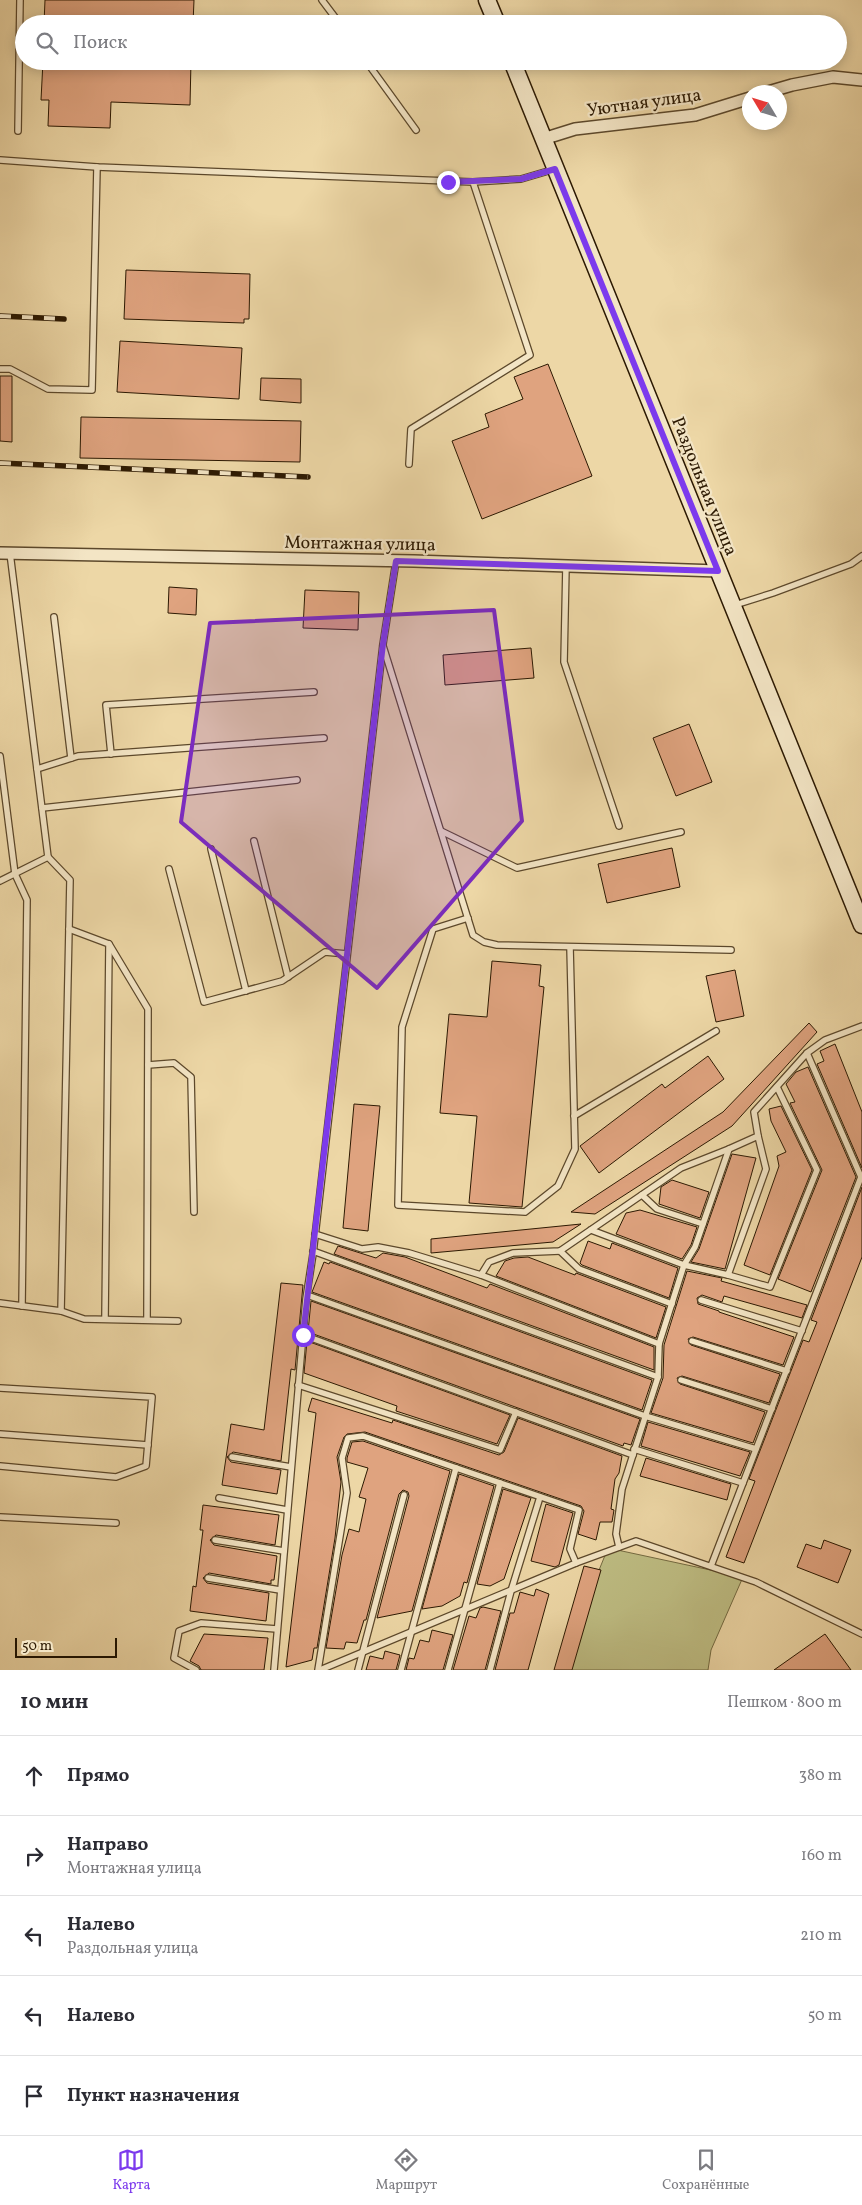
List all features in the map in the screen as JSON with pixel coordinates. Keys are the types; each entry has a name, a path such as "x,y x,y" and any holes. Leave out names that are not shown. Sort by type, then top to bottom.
{"main road":[{"path":"488,0 494,15"},
{"name":"Раздольная улица","path":"516,70 862,926"}],"street":[{"path":"787,86 833,77 862,80"},
{"name":"Уютная улица","path":"543,139 575,129 695,116 742,101"},
{"name":"Монтажная улица","path":"5,553 396,561 718,571"}],"lane":[{"path":"20,0 20,15"},
{"path":"322,0 333,15"},
{"path":"18,131 19,70"},
{"path":"373,70 416,130"},
{"path":"0,160 97,167 473,182 521,179 555,169"},
{"path":"0,369 10,369 48,389 92,390 97,167"},
{"path":"409,464 411,428 530,355 473,182"},
{"path":"5,553 48,857 70,880 61,1311"},
{"path":"732,606 851,564 862,556"},
{"path":"274,1670 307,1295 383,644 396,561"},
{"path":"566,566 564,662 619,826"},
{"path":"54,617 72,758"},
{"path":"383,644 473,935 484,942 497,945 731,950"},
{"path":"111,754 106,705 314,692"},
{"path":"37,769 72,758 324,738"},
{"path":"0,756 15,874 27,900 22,1306"},
{"path":"42,808 297,780"},
{"path":"441,831 517,868 681,832"},
{"path":"254,841 288,977"},
{"path":"211,849 246,991"},
{"path":"0,881 48,857"},
{"path":"169,869 204,1002 282,981 325,952 347,954"},
{"path":"468,918 433,929 402,1027 398,1205 525,1212 558,1186 575,1150 570,946"},
{"path":"69,930 109,944 148,1009 148,1320"},
{"path":"105,1319 109,944"},
{"path":"728,1275 766,1169 754,1112 807,1053 825,1040 862,1026"},
{"path":"574,1116 716,1031"},
{"path":"711,1566 861,1177 807,1053"},
{"path":"148,1064 174,1063 191,1077 194,1212"},
{"path":"591,1230 684,1265 728,1275 770,1288 817,1170 777,1087"},
{"path":"480,1274 488,1262 513,1253 560,1251 681,1168 758,1136"},
{"path":"619,1547 616,1534 622,1490 658,1378 659,1344 684,1265 696,1247 729,1149"},
{"path":"642,1195 656,1209 703,1224"},
{"path":"315,1234 362,1249 378,1247 409,1253 480,1274 659,1344"},
{"path":"313,1251 658,1378"},
{"path":"560,1251 579,1269 672,1304"},
{"path":"307,1295 645,1416 756,1449"},
{"path":"700,1300 802,1331"},
{"path":"0,1303 61,1311 84,1318 178,1321"},
{"path":"303,1335 516,1412 634,1452 743,1483"},
{"path":"692,1341 786,1371"},
{"path":"681,1380 772,1409"},
{"path":"298,1385 500,1450 516,1412"},
{"path":"0,1388 152,1398 146,1466 116,1477 0,1466"},
{"path":"0,1434 148,1445"},
{"path":"319,1670 347,1493 342,1458 348,1438 363,1436 579,1510 570,1549 576,1563"},
{"path":"232,1457 291,1467"},
{"path":"402,1670 456,1468"},
{"path":"448,1670 500,1483"},
{"path":"358,1670 404,1495"},
{"path":"490,1670 511,1590 540,1497"},
{"path":"219,1498 288,1510"},
{"path":"0,1517 116,1523"},
{"path":"215,1540 284,1551"},
{"path":"319,1670 576,1563 636,1541 756,1582 859,1633 862,1640"},
{"path":"208,1578 280,1590"},
{"path":"196,1670 174,1658 179,1631 201,1623 277,1629"}],"highlighted area":[{"path":"494,610 522,821 377,988 181,822 210,623"}],"shaded area":[{"path":"608,1548 743,1577 711,1650 708,1670 560,1670"}],"building":[{"path":"45,0 194,0 193,15 44,15"},
{"path":"43,70 191,70 190,105 111,102 110,128 48,126 49,100 41,100"},
{"path":"126,270 250,274 249,319 244,319 244,323 124,319"},
{"path":"120,341 242,348 239,399 117,392"},
{"path":"548,364 592,476 482,519 452,441 489,427 485,414 523,399 514,377"},
{"path":"0,376 12,376 12,442 0,441"},
{"path":"261,378 301,379 301,403 260,400"},
{"path":"81,417 301,421 300,462 80,458"},
{"path":"169,587 197,589 196,615 168,613"},
{"path":"305,590 359,592 358,630 303,628"},
{"path":"531,648 534,678 445,685 443,655"},
{"path":"689,724 712,782 676,796 653,738"},
{"path":"672,848 680,887 607,903 598,864"},
{"path":"492,961 541,965 539,986 544,987 522,1207 469,1203 477,1116 440,1113 449,1014 487,1017"},
{"path":"735,970 744,1016 716,1022 706,976"},
{"path":"809,1023 817,1032 732,1126 595,1214 571,1212 723,1112"},
{"path":"835,1044 862,1112 862,1168 817,1064 824,1061 820,1051"},
{"path":"708,1056 724,1079 599,1173 580,1146 662,1084 665,1088"},
{"path":"808,1067 856,1177 811,1292 778,1279 822,1170 790,1103 795,1102 786,1084 796,1072"},
{"path":"354,1104 380,1106 368,1231 343,1228"},
{"path":"781,1106 812,1170 770,1275 744,1265 779,1166 777,1156 786,1152 771,1121 769,1109"},
{"path":"732,1154 756,1158 725,1269 691,1262 699,1249"},
{"path":"672,1180 709,1192 700,1218 659,1204 661,1187"},
{"path":"862,1187 862,1257 744,1563 726,1557 755,1481 749,1479 803,1340 809,1342 817,1322 811,1320"},
{"path":"640,1210 697,1227 691,1245 682,1259 616,1234 626,1213"},
{"path":"581,1224 553,1242 431,1253 431,1239"},
{"path":"588,1241 610,1249 612,1243 678,1268 669,1298 582,1265 580,1263"},
{"path":"338,1246 376,1258 383,1253 405,1257 487,1288 490,1284 654,1347 654,1370 334,1254"},
{"path":"528,1257 666,1307 656,1338 496,1276 505,1261"},
{"path":"324,1262 329,1264 330,1262 652,1380 642,1410 312,1292"},
{"path":"687,1271 722,1278 721,1281 807,1305 802,1318 724,1296 722,1302 702,1295 697,1298 698,1304 794,1337 783,1365 693,1337 688,1339 691,1345 780,1374 769,1403 682,1376 677,1378 680,1384 765,1412 753,1443 651,1413 663,1378 664,1345"},
{"path":"281,1283 303,1285 295,1370 291,1369 281,1461 233,1452 227,1457 231,1462 281,1470 277,1494 222,1485 231,1424 264,1430"},
{"path":"311,1301 640,1419 631,1445 624,1443 623,1446 308,1332"},
{"path":"307,1341 510,1415 497,1444 396,1411 397,1406 304,1373"},
{"path":"312,1398 392,1423 393,1420 499,1455 504,1452 518,1418 622,1456 619,1473 615,1479 611,1509 614,1510 612,1522 600,1522 596,1540 578,1534 584,1511 581,1506 365,1432 347,1434 344,1437 337,1457 341,1482 335,1538 317,1648 314,1648 312,1660 286,1667 316,1413 308,1411"},
{"path":"648,1422 750,1452 740,1476 641,1446"},
{"path":"363,1441 450,1471 412,1611 377,1618 409,1496 408,1492 403,1490 399,1494 366,1620 364,1620 357,1643 346,1642 344,1649 326,1648 342,1555 349,1529 359,1532 366,1499 359,1497 368,1468 347,1462 352,1442"},
{"path":"646,1458 731,1484 727,1500 640,1476"},
{"path":"459,1474 494,1486 467,1583 464,1582 460,1596 442,1606 422,1609"},
{"path":"503,1489 531,1498 504,1579 490,1586 477,1584"},
{"path":"546,1504 573,1513 559,1565 555,1567 531,1561"},
{"path":"203,1505 279,1515 275,1545 216,1535 210,1540 214,1545 277,1556 274,1580 271,1580 271,1584 209,1573 203,1578 207,1583 269,1593 266,1621 190,1611 193,1586 196,1587 203,1530 200,1530"},
{"path":"824,1540 851,1550 838,1583 797,1567 806,1544 821,1549"},
{"path":"584,1566 601,1570 572,1670 554,1670"},
{"path":"536,1589 549,1594 528,1670 495,1670 510,1613 514,1613 520,1592 534,1596"},
{"path":"480,1608 501,1611 485,1670 453,1670 469,1616 476,1618"},
{"path":"432,1630 453,1635 443,1670 406,1670 409,1658 414,1659 420,1640 429,1642"},
{"path":"204,1634 268,1638 264,1670 201,1670 199,1666 190,1661"},
{"path":"825,1634 851,1670 774,1670"},
{"path":"385,1651 400,1655 396,1670 366,1670 370,1656 383,1659"}],"railway":[{"path":"0,316 64,319"},
{"path":"0,463 308,477"}],"route":[{"path":"303,1335 383,644 396,561 718,571 555,169 521,179 448,182"}]}
